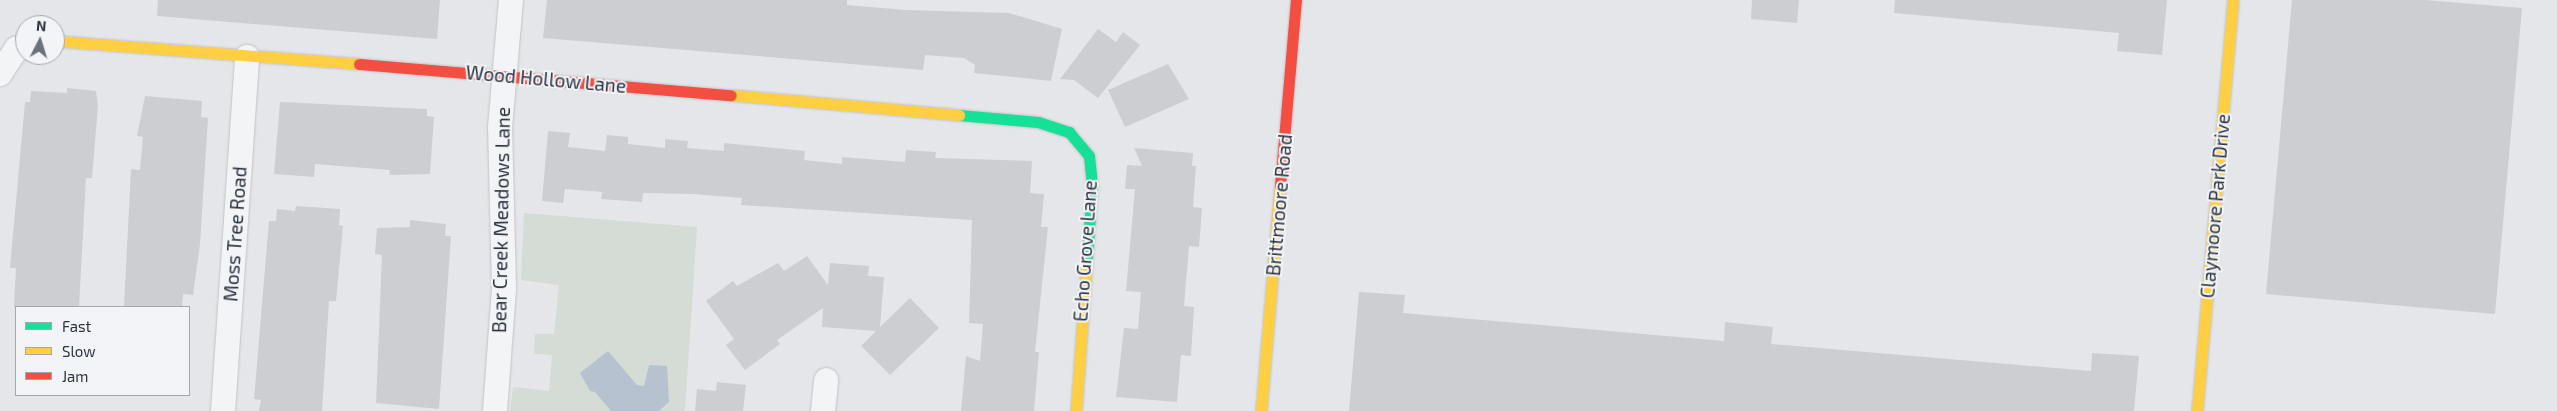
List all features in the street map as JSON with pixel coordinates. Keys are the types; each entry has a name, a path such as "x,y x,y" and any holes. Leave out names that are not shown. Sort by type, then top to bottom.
{"street":[{"name":"Bear Creek Meadows Lane","path":"495,411 504,288 500,128 511,0"},
{"name":"Brittmoore Road","path":"1261,411 1296,0"},
{"name":"Claymoore Park Drive","path":"2197,411 2233,0"},
{"name":"Wood Hollow Lane","path":"65,42 505,75 1038,122"},
{"path":"0,74 15,54"},
{"name":"Moss Tree Road","path":"223,411 247,57"},
{"name":"Echo Grove Lane","path":"1038,122 1069,132 1089,156 1092,187 1076,411"},
{"path":"823,411 826,380"}],"shaded area":[{"path":"524,213 697,227 685,411 510,411 513,387 549,391 552,355 534,354 535,334 554,334 559,285 521,280"}],"water":[{"path":"608,351 637,385 644,386 649,365 667,366 669,402 659,411 611,411 595,392 590,391 580,373"}],"building":[{"path":"158,0 440,0 437,39 157,16"},
{"path":"547,0 847,0 847,5 906,10 1009,13 1062,29 1051,81 974,73 975,65 964,58 925,55 923,70 543,38"},
{"path":"1752,0 1799,0 1797,23 1751,19"},
{"path":"1895,0 2167,0 2162,55 2117,51 2119,33 1894,13"},
{"path":"2292,0 2425,0 2522,8 2495,314 2266,294"},
{"path":"1098,29 1116,42 1123,32 1140,45 1098,98 1074,80 1060,79"},
{"path":"1168,64 1189,99 1125,127 1108,90"},
{"path":"67,88 96,91 98,106 92,178 86,178 79,306 14,307 16,268 10,268 25,102 30,102 31,91 67,93"},
{"path":"145,96 202,101 201,117 208,118 200,244 193,295 183,294 182,306 124,306 131,169 140,170 143,137 137,136"},
{"path":"280,102 427,109 427,116 434,117 430,174 389,175 390,170 315,164 314,177 274,174"},
{"path":"548,131 570,133 568,147 605,151 607,135 628,137 628,144 665,148 665,139 688,141 687,148 724,151 724,143 805,151 804,160 842,164 842,157 905,162 906,150 936,152 935,158 1032,161 1030,193 1044,194 1041,227 1048,227 1035,352 1039,352 1034,411 961,411 966,356 980,361 983,324 969,323 972,220 741,205 742,198 693,194 643,193 642,202 601,199 602,192 565,189 563,203 542,201"},
{"path":"1134,148 1193,153 1192,166 1196,166 1193,207 1202,208 1199,247 1189,246 1184,306 1194,307 1191,356 1181,355 1177,402 1116,397 1124,328 1138,329 1141,292 1126,291 1135,189 1125,189 1127,165 1142,166"},
{"path":"296,206 340,209 339,225 343,226 336,301 329,301 322,411 259,411 261,400 254,399 269,221 276,221 277,209 295,211"},
{"path":"410,220 446,224 445,236 451,236 439,409 376,403 382,255 375,254 377,228 410,227"},
{"path":"807,256 828,285 830,263 869,266 868,276 884,277 880,327 910,298 939,328 890,375 861,346 876,331 822,327 823,308 777,340 780,344 745,370 726,345 734,339 706,301 733,281 737,286 778,263 784,271"},
{"path":"1359,292 1405,295 1403,313 1724,341 1725,322 1773,327 1771,344 2091,371 2092,353 2139,356 2134,411 1349,411"},
{"path":"717,382 746,385 743,411 695,411 697,389 716,391"}],"traffic: fast":[{"path":"959,115 1038,122 1069,132 1089,156 1092,187 1086,270"}],"traffic: slow":[{"path":"2197,411 2233,0"},
{"path":"65,42 359,64"},
{"path":"731,95 959,115"},
{"path":"1261,411 1280,186"},
{"path":"1076,411 1086,270"}],"traffic: jam":[{"path":"1280,186 1296,0"},
{"path":"359,64 731,95"}]}
